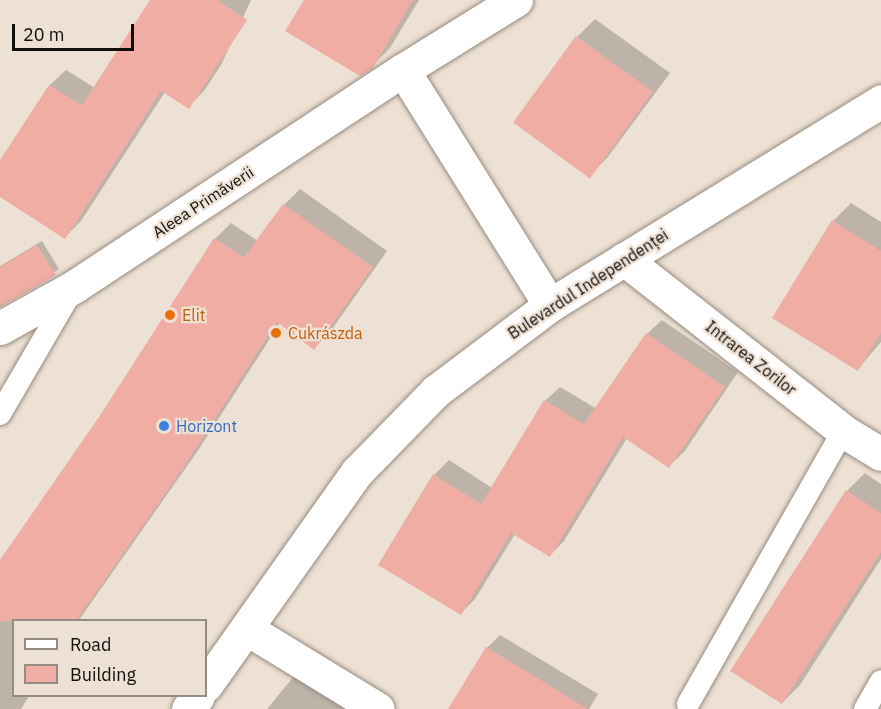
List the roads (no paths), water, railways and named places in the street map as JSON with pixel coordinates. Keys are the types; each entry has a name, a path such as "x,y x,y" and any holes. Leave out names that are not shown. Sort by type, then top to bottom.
{"street":[{"name":"Aleea Primăverii","path":"0,328 75,286 403,70 516,0"},
{"path":"403,70 550,305"},
{"name":"Bulevardul Independenței","path":"207,684 357,471 436,391 550,305 881,101"},
{"name":"Intrarea Zorilor","path":"624,259 843,431 881,454"},
{"path":"247,629 378,709"},
{"path":"188,709 197,697"}],"lane":[{"path":"0,414 75,286"},
{"path":"687,704 843,431"},
{"path":"865,709 881,681"}],"place":[{"name":"Elit","path":"170,315"},
{"name":"Cukrászda","path":"276,333"},
{"name":"Horizont","path":"164,426"}]}
